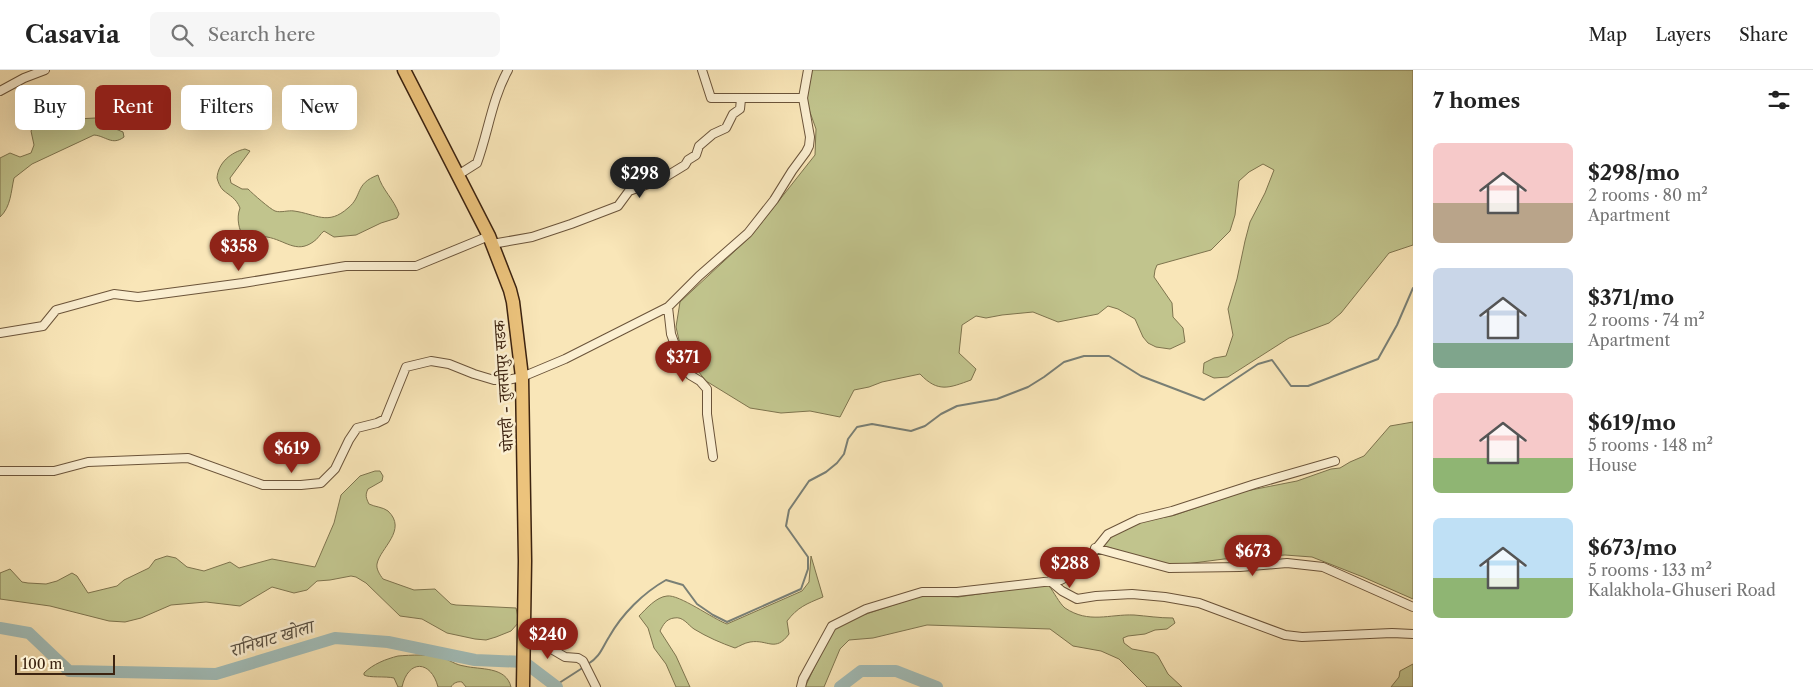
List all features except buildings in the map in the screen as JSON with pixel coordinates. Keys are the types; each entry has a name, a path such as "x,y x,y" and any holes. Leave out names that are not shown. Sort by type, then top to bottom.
{"main road":[{"name":"घोराही - तुलसीपुर सडक","path":"404,70 490,240 513,302 518,331 522,377 523,687"}],"street":[{"path":"0,92 24,78 45,70"},
{"path":"458,175 477,164 485,141 494,103 508,70"},
{"path":"702,70 711,98 803,98"},
{"path":"0,471 54,471 88,462 188,458 263,485 321,483 335,469 349,440 358,428 385,419 406,367 431,361 449,364 494,380 522,377 565,359 668,307 699,276 748,233 774,200 806,152 810,137 803,98 808,70"},
{"path":"0,333 43,326 56,310 114,294 138,297 243,283 346,266 416,266 490,240 532,237 618,206 629,191 662,179 685,165 688,160 696,155 699,146 713,134 726,128 733,114 740,109 741,99"},
{"path":"668,307 671,334 682,364 690,375 700,381 707,389 707,414 714,457"},
{"path":"801,687 803,679 832,626 866,609 922,592 957,592 1061,580 1079,570 1108,534 1139,519 1172,511 1335,461"},
{"path":"1095,548 1169,568 1240,567 1287,562 1323,567 1413,607"},
{"path":"1050,582 1077,599 1102,595 1132,594 1198,603 1284,635 1302,637 1392,633 1413,634"},
{"path":"524,635 565,657 578,658 583,661 596,687"}],"green space":[{"path":"810,70 1413,70 1413,245 1389,253 1341,313 1329,323 1289,338 1228,377 1214,378 1203,373 1204,363 1214,358 1226,356 1233,335 1228,309 1250,222 1274,170 1263,164 1249,172 1239,181 1235,215 1230,231 1211,250 1157,265 1154,277 1172,303 1173,317 1183,328 1185,342 1170,349 1156,347 1148,343 1143,337 1135,319 1118,309 1108,306 1098,314 1058,322 1033,312 986,318 976,316 962,325 959,353 976,369 971,380 950,387 944,387 932,384 920,374 882,382 854,390 840,417 810,411 781,413 750,408 706,381 684,352 676,327 680,302 751,236 815,155 816,129 806,101"},
{"path":"95,118 95,130 118,130 123,132 124,137 120,140 112,141 94,135 32,164 14,178 8,204 0,217 0,158 10,153 20,157 31,153 34,145 32,130 85,130 85,119"},
{"path":"245,149 250,151 230,178 231,183 242,189 248,189 275,211 294,211 328,218 334,216 353,204 365,182 378,175 399,214 397,218 381,223 356,235 334,237 324,231 313,242 301,247 267,237 250,240 244,239 239,224 240,208 235,199 222,189 217,178 220,168 226,159"},
{"path":"1413,422 1413,599 1312,557 1285,555 1224,559 1170,566 1101,545 1109,536 1142,521 1172,516 1246,491 1297,481 1331,469 1340,468 1364,456 1390,426"},
{"path":"380,471 383,476 382,481 368,489 367,500 369,504 388,511 395,525 391,539 377,564 383,579 414,590 435,589 451,604 516,608 519,622 511,631 486,640 447,633 422,619 400,616 366,583 351,576 317,581 307,590 294,593 272,587 240,606 206,602 171,605 141,618 125,622 109,621 50,606 0,599 0,573 10,569 22,582 28,583 46,584 57,581 72,573 77,576 88,593 117,586 124,580 149,568 155,560 167,556 176,558 187,567 204,571 230,562 239,568 272,559 315,567 334,523 341,495 360,476"},
{"path":"811,556 823,597 803,606 791,616 787,621 789,634 780,643 750,642 735,648 704,635 680,618 671,619 665,623 660,631 676,656 690,687 676,687 666,664 654,648 648,628 639,616 648,607 663,597 672,596 727,624 802,591 809,582"},
{"path":"1049,586 1065,608 1082,616 1134,615 1173,618 1175,623 1167,629 1123,638 1124,643 1132,649 1154,653 1158,656 1168,674 1182,687 1147,687 1119,659 1101,651 1073,646 1050,629 927,625 873,638 849,640 840,649 824,687 805,687 830,635 836,628 854,618 924,595 958,597 1028,587"},
{"path":"398,656 437,656 455,664 492,670 504,675 511,687 466,687 462,682 457,682 451,687 438,687 435,678 430,672 420,666 409,671 402,687 398,687 394,678 364,675 376,664"},
{"path":"1413,664 1413,687 1391,687 1399,677 1400,671"}],"waterway":[{"path":"588,664 598,655 614,628 627,612 649,591 666,580 683,585 697,604 727,622 801,589 808,569 808,557 786,526 789,510 809,481 826,472 837,463 844,454 848,439 857,427 872,424 911,431 925,426 941,414 957,406 997,399 1028,387 1064,362 1084,356 1109,356 1141,376 1204,400 1258,364 1272,360 1291,386 1308,386 1378,359 1397,325 1413,288"},
{"name":"रानिघाट खोला","path":"0,628 29,633 69,671 216,674 335,638 388,642 475,660 524,662 557,687"},
{"path":"556,685 584,667"},
{"name":"रानिघाट खोला","path":"840,687 861,671 896,671 937,687"}]}
